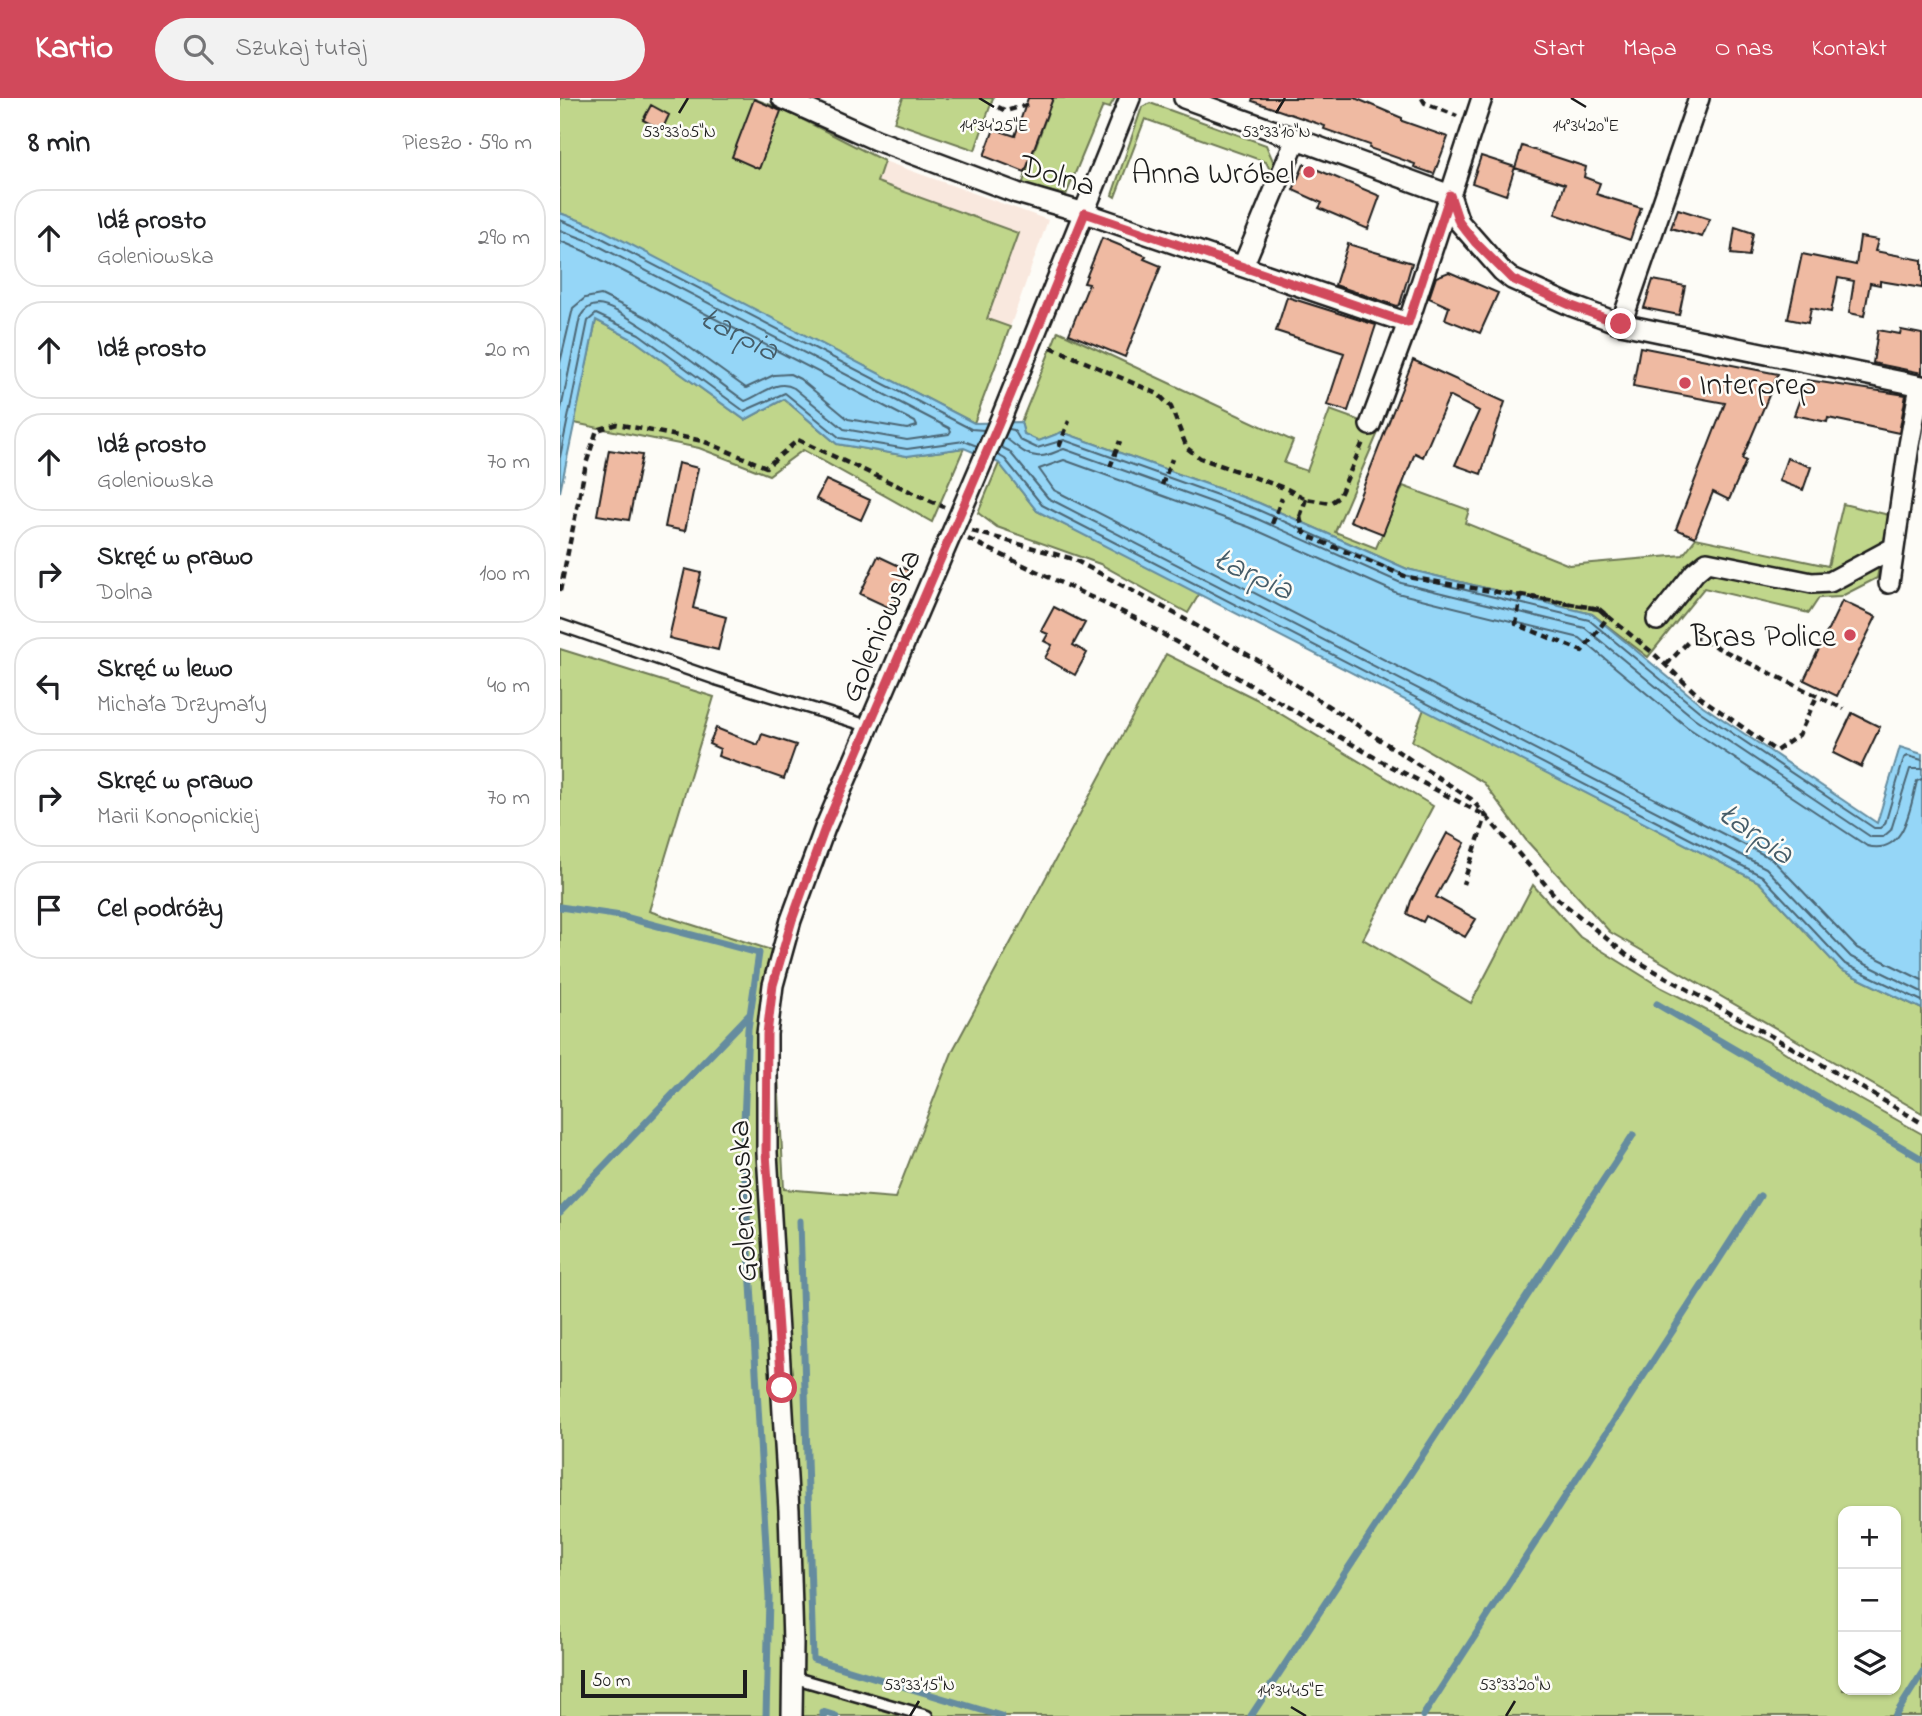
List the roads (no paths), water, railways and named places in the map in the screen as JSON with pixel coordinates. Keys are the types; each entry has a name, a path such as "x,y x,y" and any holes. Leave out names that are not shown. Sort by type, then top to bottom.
{"street":[{"name":"Dolna","path":"782,98 889,145 1017,194 1085,213 1408,323"},
{"path":"1085,213 1130,98"},
{"path":"1184,98 1210,102 1296,139 1450,195"},
{"path":"1370,425 1408,323 1482,98"},
{"path":"1621,324 1699,98"},
{"path":"1242,266 1296,139"},
{"path":"1450,195 1459,222 1482,250 1512,279 1572,306 1621,324 1921,386 1889,583"},
{"name":"Goleniowska","path":"792,1716 789,1510 766,1153 767,1034 773,985 792,920 825,828 979,471 1085,213"},
{"path":"1657,620 1695,572 1707,562 1812,583 1830,582 1894,548"}],"lane":[{"path":"560,625 716,679 868,726"},
{"path":"792,1677 928,1716"}],"water":[{"name":"Łarpia","path":"560,213 595,226 974,423 1021,422 1024,434 1039,441 1062,432 1259,503 1407,569 1592,614 1703,706 1877,823 1900,747 1922,754 1922,1009 1841,970 1759,882 1037,511 999,463 964,448 907,456 837,444 784,399 745,420 634,340 596,320 560,492"}],"waterway":[{"path":"560,907 621,916 759,953 748,1029 743,1145 769,1598 766,1716"},
{"path":"1657,1004 1922,1159"},
{"path":"560,1212 750,1014"},
{"path":"1251,1716 1633,1135"},
{"path":"1423,1716 1760,1196"},
{"path":"800,1221 813,1659 1001,1716"},
{"path":"1895,1716 1922,1673"},
{"path":"823,1716 823,1712 836,1716"}],"place":[{"name":"Anna Wróbel","path":"1309,172"},
{"name":"Interprep","path":"1685,383"},
{"name":"Bras Police","path":"1850,635"}]}
